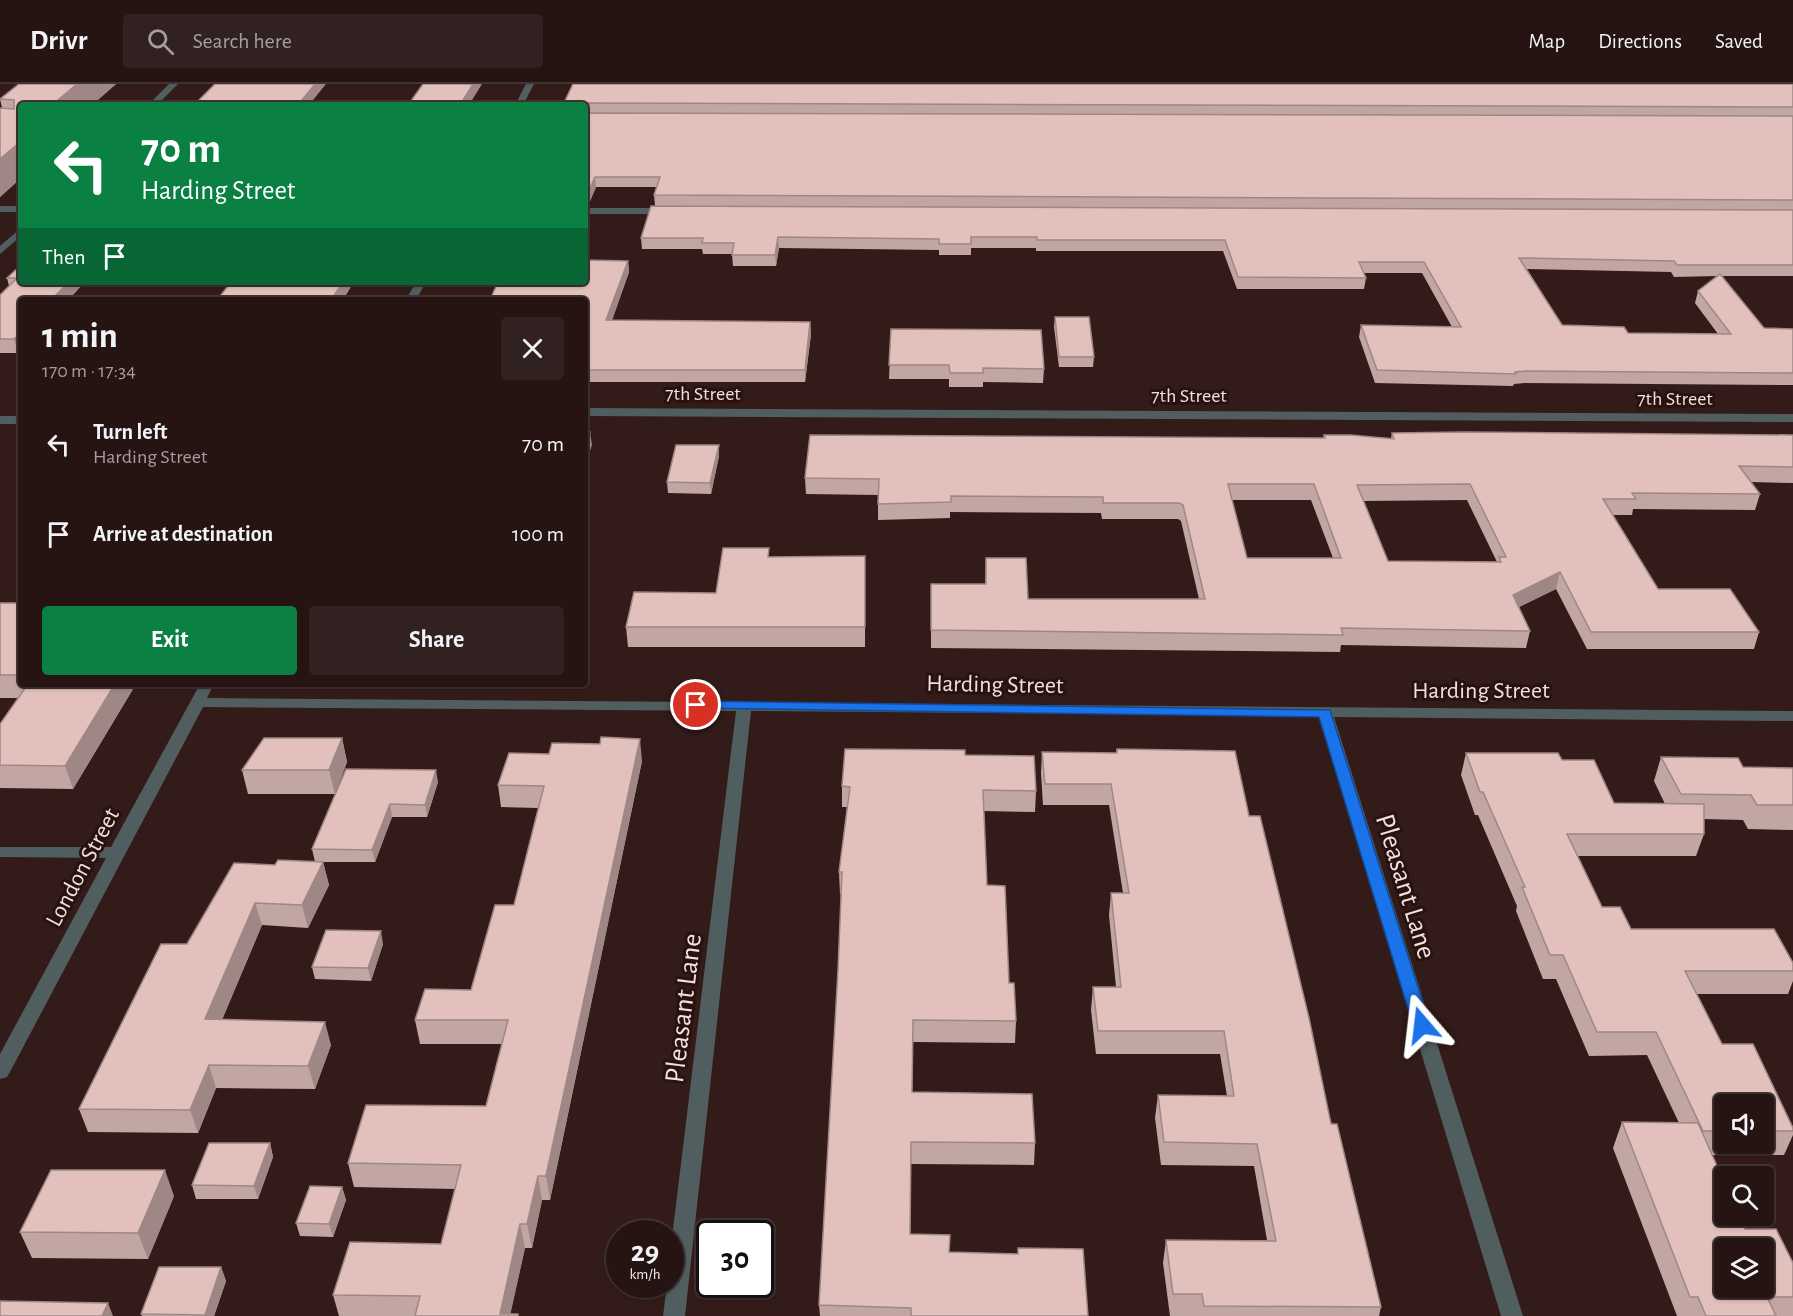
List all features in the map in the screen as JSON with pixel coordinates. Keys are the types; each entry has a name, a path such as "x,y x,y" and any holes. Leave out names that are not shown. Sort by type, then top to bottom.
{"street":[{"path":"155,102 174,84"},
{"path":"521,102 530,84"},
{"path":"0,209 18,209"},
{"path":"588,211 681,211"},
{"path":"0,251 18,234"},
{"name":"7th Street","path":"588,412 1793,418"},
{"path":"0,420 18,420"},
{"name":"London Street","path":"0,1072 205,687"},
{"name":"Harding Street","path":"197,702 1793,716"},
{"name":"Pleasant Lane","path":"674,1316 744,705"},
{"name":"Pleasant Lane","path":"1325,712 1512,1316"},
{"path":"0,852 117,854"}],"building":[{"path":"19,84 77,84 56,102 18,102 18,144 0,159 0,108 14,109 14,100 0,99"},
{"path":"215,84 315,84 300,102 197,102"},
{"path":"423,84 473,84 462,102 410,102"},
{"path":"573,84 1793,84 1793,107 564,102"},
{"path":"588,113 1793,116 1793,200 654,195 660,177 595,177 588,193"},
{"path":"651,206 1793,210 1793,265 1677,265 1674,261 1519,258 1562,325 1624,327 1628,333 1731,334 1698,291 1720,274 1764,328 1793,329 1793,373 1527,371 1515,372 1516,374 1377,370 1361,325 1461,327 1424,262 1359,262 1366,278 1238,277 1225,240 1037,240 1037,237 971,237 971,244 939,244 939,239 778,237 775,255 732,255 734,243 702,243 703,238 641,238"},
{"path":"588,260 628,261 606,320 810,322 805,370 588,370 588,297 491,297 497,285 588,285"},
{"path":"18,268 18,285 66,285 54,297 18,297 18,335 14,339 0,339 0,295 17,278 7,278"},
{"path":"229,285 341,285 333,297 219,297"},
{"path":"1055,317 1089,317 1094,357 1059,357"},
{"path":"891,329 1041,330 1044,369 983,368 983,373 950,373 949,365 889,365"},
{"path":"1392,433 1793,435 1793,467 1739,466 1760,494 1632,493 1636,499 1603,499 1658,589 1730,589 1759,632 1591,632 1560,572 1513,595 1530,631 1341,628 1343,635 931,630 931,584 986,584 986,558 1026,558 1028,599 1205,599 1183,505 1179,503 1103,503 1103,497 951,496 951,502 878,504 879,479 805,478 810,435 1325,438 1324,435 1351,435 1394,439","holes":["1228,484 1314,484 1341,558 1247,558","1470,484 1506,557 1499,557 1501,562 1388,561 1357,485"]},
{"path":"676,445 719,445 710,483 667,482"},
{"path":"723,548 769,548 768,557 865,556 865,627 626,627 634,592 716,593"},
{"path":"0,603 18,603 18,675 0,675"},
{"path":"26,687 113,687 65,766 0,765 0,724"},
{"path":"601,737 640,739 546,1176 538,1176 527,1224 520,1224 500,1314 518,1314 518,1316 415,1316 420,1296 333,1295 350,1242 441,1244 461,1165 348,1163 366,1105 486,1106 508,1020 415,1020 425,989 471,990 495,905 514,905 544,786 498,785 509,753 549,754 552,743 600,744"},
{"path":"264,738 342,738 329,770 242,770"},
{"path":"845,749 965,750 965,755 1034,756 1036,791 983,790 987,885 1005,886 1009,983 1014,983 1016,1021 913,1020 912,1092 1032,1094 1035,1143 911,1142 910,1234 950,1235 949,1252 1018,1254 1018,1248 1083,1249 1088,1316 911,1316 911,1308 819,1305 838,970 842,872 839,872 850,787 842,786"},
{"path":"1117,749 1235,751 1249,816 1260,816 1309,1018 1331,1124 1337,1124 1381,1307 1204,1306 1202,1294 1173,1294 1166,1240 1276,1241 1257,1144 1164,1142 1158,1095 1234,1096 1224,1031 1098,1031 1093,987 1121,987 1111,893 1129,893 1111,784 1045,784 1042,752 1117,753"},
{"path":"1466,753 1558,753 1562,760 1594,760 1614,803 1704,804 1704,834 1567,834 1602,907 1620,907 1631,929 1774,929 1793,963 1793,971 1685,971 1722,1044 1753,1044 1793,1131 1774,1131 1774,1094 1714,1094 1714,1131 1703,1131 1656,1032 1597,1032 1563,955 1550,955 1522,887 1525,887 1483,792 1480,792"},
{"path":"1661,757 1738,758 1743,767 1793,768 1793,805 1757,805 1751,795 1681,794"},
{"path":"346,769 436,770 425,805 390,804 372,850 312,849"},
{"path":"278,860 323,862 302,905 255,903 205,1019 325,1022 308,1066 209,1065 190,1110 79,1109 161,944 187,944 234,863 275,865"},
{"path":"326,930 381,931 368,968 312,967"},
{"path":"1622,1122 1698,1123 1717,1166 1714,1166 1714,1226 1776,1229 1793,1263 1793,1297 1774,1297 1774,1238 1714,1238 1714,1298 1767,1298 1776,1316 1706,1316 1698,1297 1690,1297"},
{"path":"209,1143 270,1143 254,1186 192,1185"},
{"path":"51,1170 165,1170 138,1233 20,1232"},
{"path":"310,1186 342,1187 329,1224 296,1223"},
{"path":"159,1267 221,1267 205,1315 141,1314"},
{"path":"0,1301 108,1303 102,1316 0,1316"}],"route":[{"path":"696,705 1325,712 1422,1025"}]}
